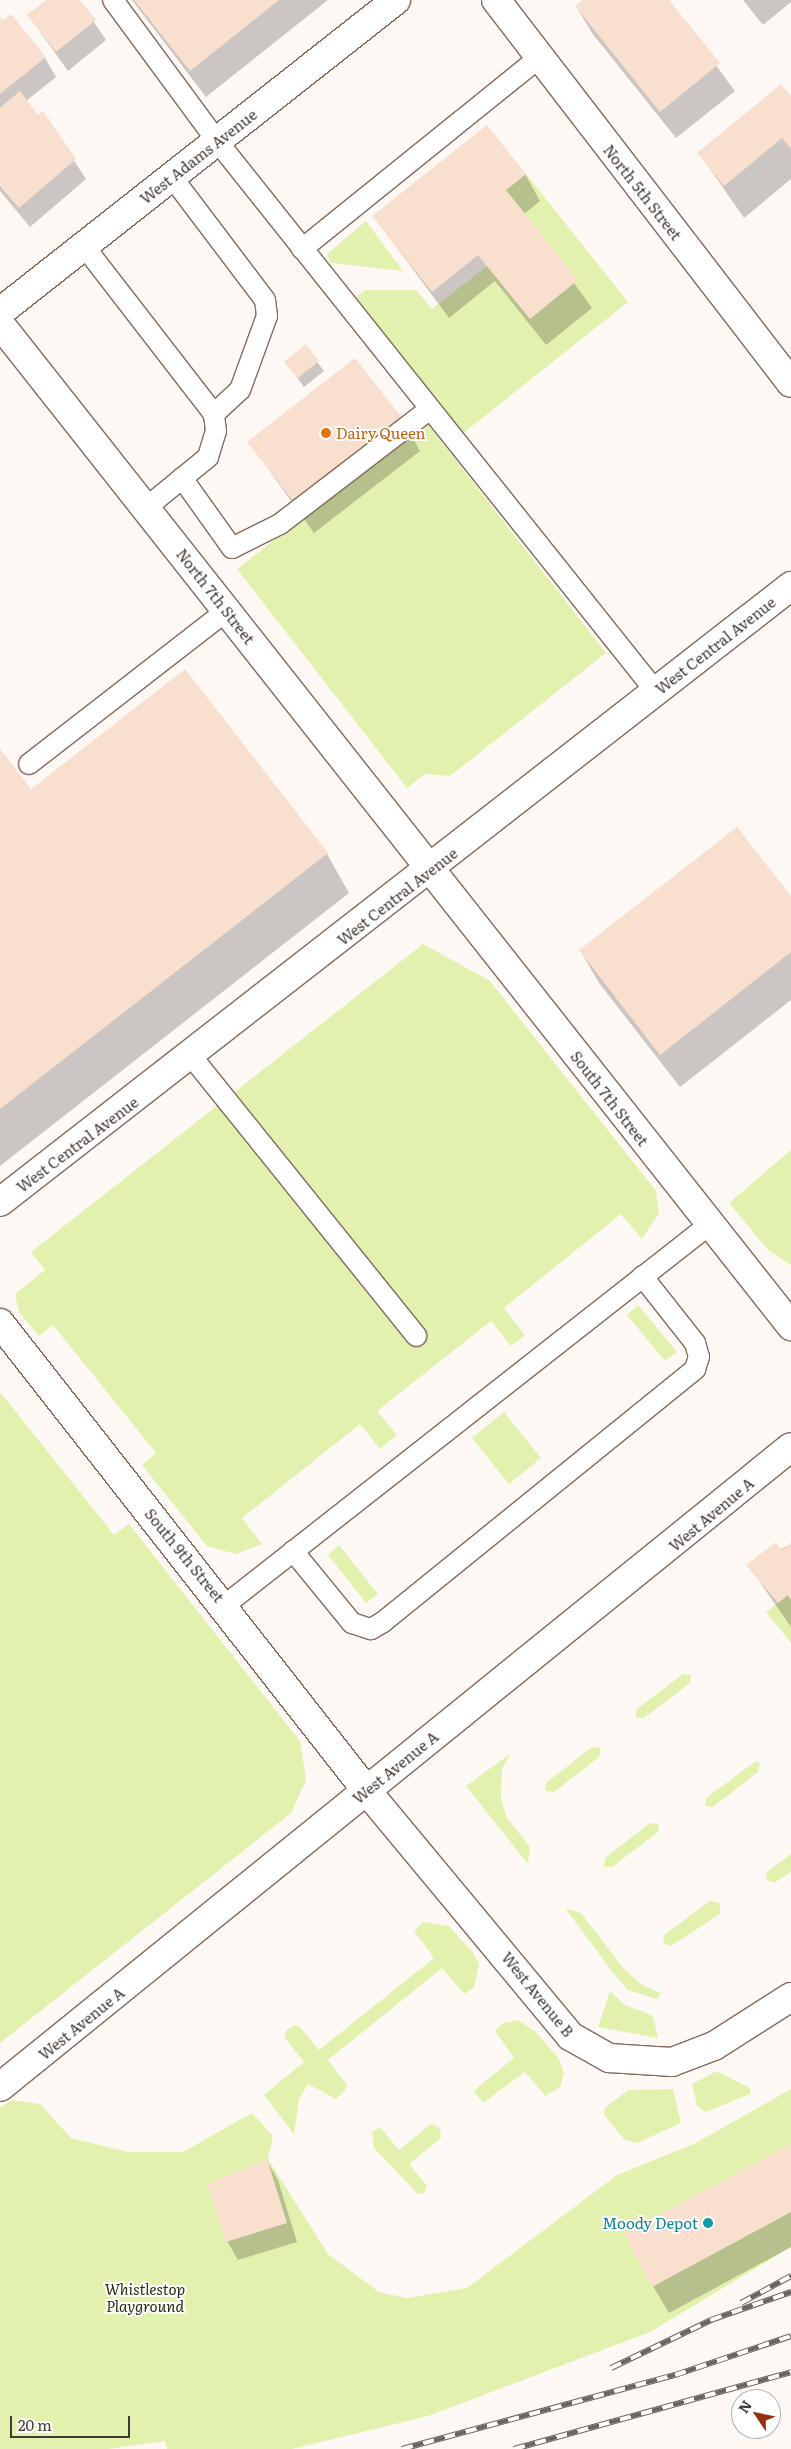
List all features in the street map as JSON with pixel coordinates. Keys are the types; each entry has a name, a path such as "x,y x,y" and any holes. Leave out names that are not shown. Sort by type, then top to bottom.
{"street":[{"name":"West Adams Avenue","path":"0,312 396,0"},
{"name":"North 5th Street","path":"496,0 791,383"},
{"name":"North 7th Street","path":"0,324 147,507 226,611 430,869"},
{"name":"West Central Avenue","path":"0,1202 192,1057 791,586"},
{"name":"South 7th Street","path":"430,869 709,1225 791,1326"},
{"name":"South 9th Street","path":"0,1323 225,1605 366,1790"},
{"name":"West Avenue A","path":"0,2087 791,1448"},
{"name":"West Avenue B","path":"366,1790 584,2046 629,2062 672,2062 714,2046 791,1997"}],"lane":[{"path":"114,0 217,141 656,692"},
{"path":"302,248 540,58"},
{"path":"172,177 265,300 267,316 240,390 214,414"},
{"path":"84,246 214,414 216,431 208,457 147,507"},
{"path":"182,478 232,548 280,524 430,409"},
{"path":"29,764 226,611"},
{"path":"192,1057 416,1336"},
{"path":"225,1605 709,1225"},
{"path":"293,1551 352,1623 371,1629 383,1622 695,1369 699,1357 695,1344 642,1276"}],"green space":[{"path":"526,174 628,302 461,435 353,299 365,290 416,290 432,309 487,266 506,190"},
{"path":"366,221 403,271 330,263 327,254"},
{"path":"426,422 606,653 450,776 425,774 407,788 237,569"},
{"path":"423,944 490,981 656,1191 659,1213 642,1239 621,1214 504,1308 525,1335 511,1346 491,1321 377,1411 397,1435 380,1449 360,1424 242,1518 262,1544 236,1554 207,1546 142,1465 156,1453 53,1325 39,1336 19,1312 15,1294 45,1270 31,1252"},
{"path":"791,1150 791,1265 767,1249 729,1203"},
{"path":"638,1305 677,1352 665,1361 627,1315"},
{"path":"0,1392 114,1535 129,1524 300,1741 306,1780 291,1813 0,2043"},
{"path":"504,1412 541,1458 509,1484 472,1438"},
{"path":"339,1545 378,1594 366,1603 328,1555"},
{"path":"788,1595 791,1600 791,1643 766,1612"},
{"path":"683,1674 691,1675 690,1683 644,1718 636,1718 637,1709"},
{"path":"592,1747 601,1748 599,1757 554,1792 545,1791 546,1783"},
{"path":"510,1754 502,1769 501,1799 507,1818 530,1847 528,1864 466,1786"},
{"path":"756,1761 760,1763 758,1772 713,1807 705,1806 706,1798"},
{"path":"650,1823 659,1824 658,1832 612,1867 604,1867 605,1858"},
{"path":"791,1854 791,1872 774,1883 766,1880 767,1872"},
{"path":"710,1901 720,1903 720,1914 671,1946 663,1943 664,1935"},
{"path":"565,1908 581,1913 624,1969 641,1984 661,1993 657,1999 628,1990"},
{"path":"423,1922 449,1926 473,1953 479,1964 474,1988 464,1994 442,1968 328,2060 347,2085 345,2090 336,2099 308,2084 299,2099 294,2134 264,2095 304,2062 285,2038 286,2031 294,2025 300,2027 319,2050 434,1958 414,1931"},
{"path":"610,1991 625,2005 653,2016 658,2038 598,2027"},
{"path":"518,2020 536,2032 559,2059 564,2073 560,2087 545,2096 525,2072 483,2103 474,2092 514,2058 495,2031 503,2023"},
{"path":"717,2071 751,2089 750,2094 706,2112 697,2106 692,2084"},
{"path":"673,2089 681,2123 637,2143 625,2140 604,2115 605,2108 628,2090"},
{"name":"Whistlestop Playground","path":"791,2089 791,2247 650,2332 428,2416 292,2449 167,2449 165,2441 108,2449 0,2449 0,2107 13,2100 40,2104 71,2138 128,2152 183,2152 252,2113 273,2136 268,2159 328,2254 379,2292 407,2298 467,2288 617,2175 694,2144"},
{"path":"431,2124 440,2128 441,2138 409,2164 427,2186 424,2193 418,2194 374,2148 372,2132 380,2127 399,2150"}],"building":[{"path":"46,0 80,0 96,20 56,52 27,15"},
{"path":"134,0 279,0 190,71"},
{"path":"582,0 669,0 720,63 660,112 575,6"},
{"path":"11,14 46,57 0,94 0,17 3,20"},
{"path":"781,84 791,96 791,149 782,138 724,186 697,153"},
{"path":"20,91 38,115 43,111 76,159 19,208 0,186 0,108"},
{"path":"487,125 526,174 506,190 578,280 530,319 478,255 432,292 372,216"},
{"path":"306,344 319,361 298,378 284,362"},
{"name":"Dairy Queen","path":"355,358 406,423 298,507 247,442"},
{"path":"185,669 328,853 0,1109 0,749 31,789"},
{"path":"737,827 791,896 791,952 660,1055 579,950"},
{"path":"776,1542 782,1550 791,1543 791,1600 788,1595 778,1603 746,1565"},
{"name":"Moody Depot","path":"791,2144 791,2212 652,2287 624,2234"},
{"path":"267,2159 287,2223 226,2242 207,2184"}],"railway":[{"path":"741,2303 791,2276"},
{"path":"611,2368 711,2320 791,2292"},
{"path":"402,2449 675,2375 791,2336"},
{"path":"514,2449 791,2372"}],"place":[{"name":"Dairy Queen","path":"326,433"},
{"name":"Moody Depot","path":"708,2223"}]}
